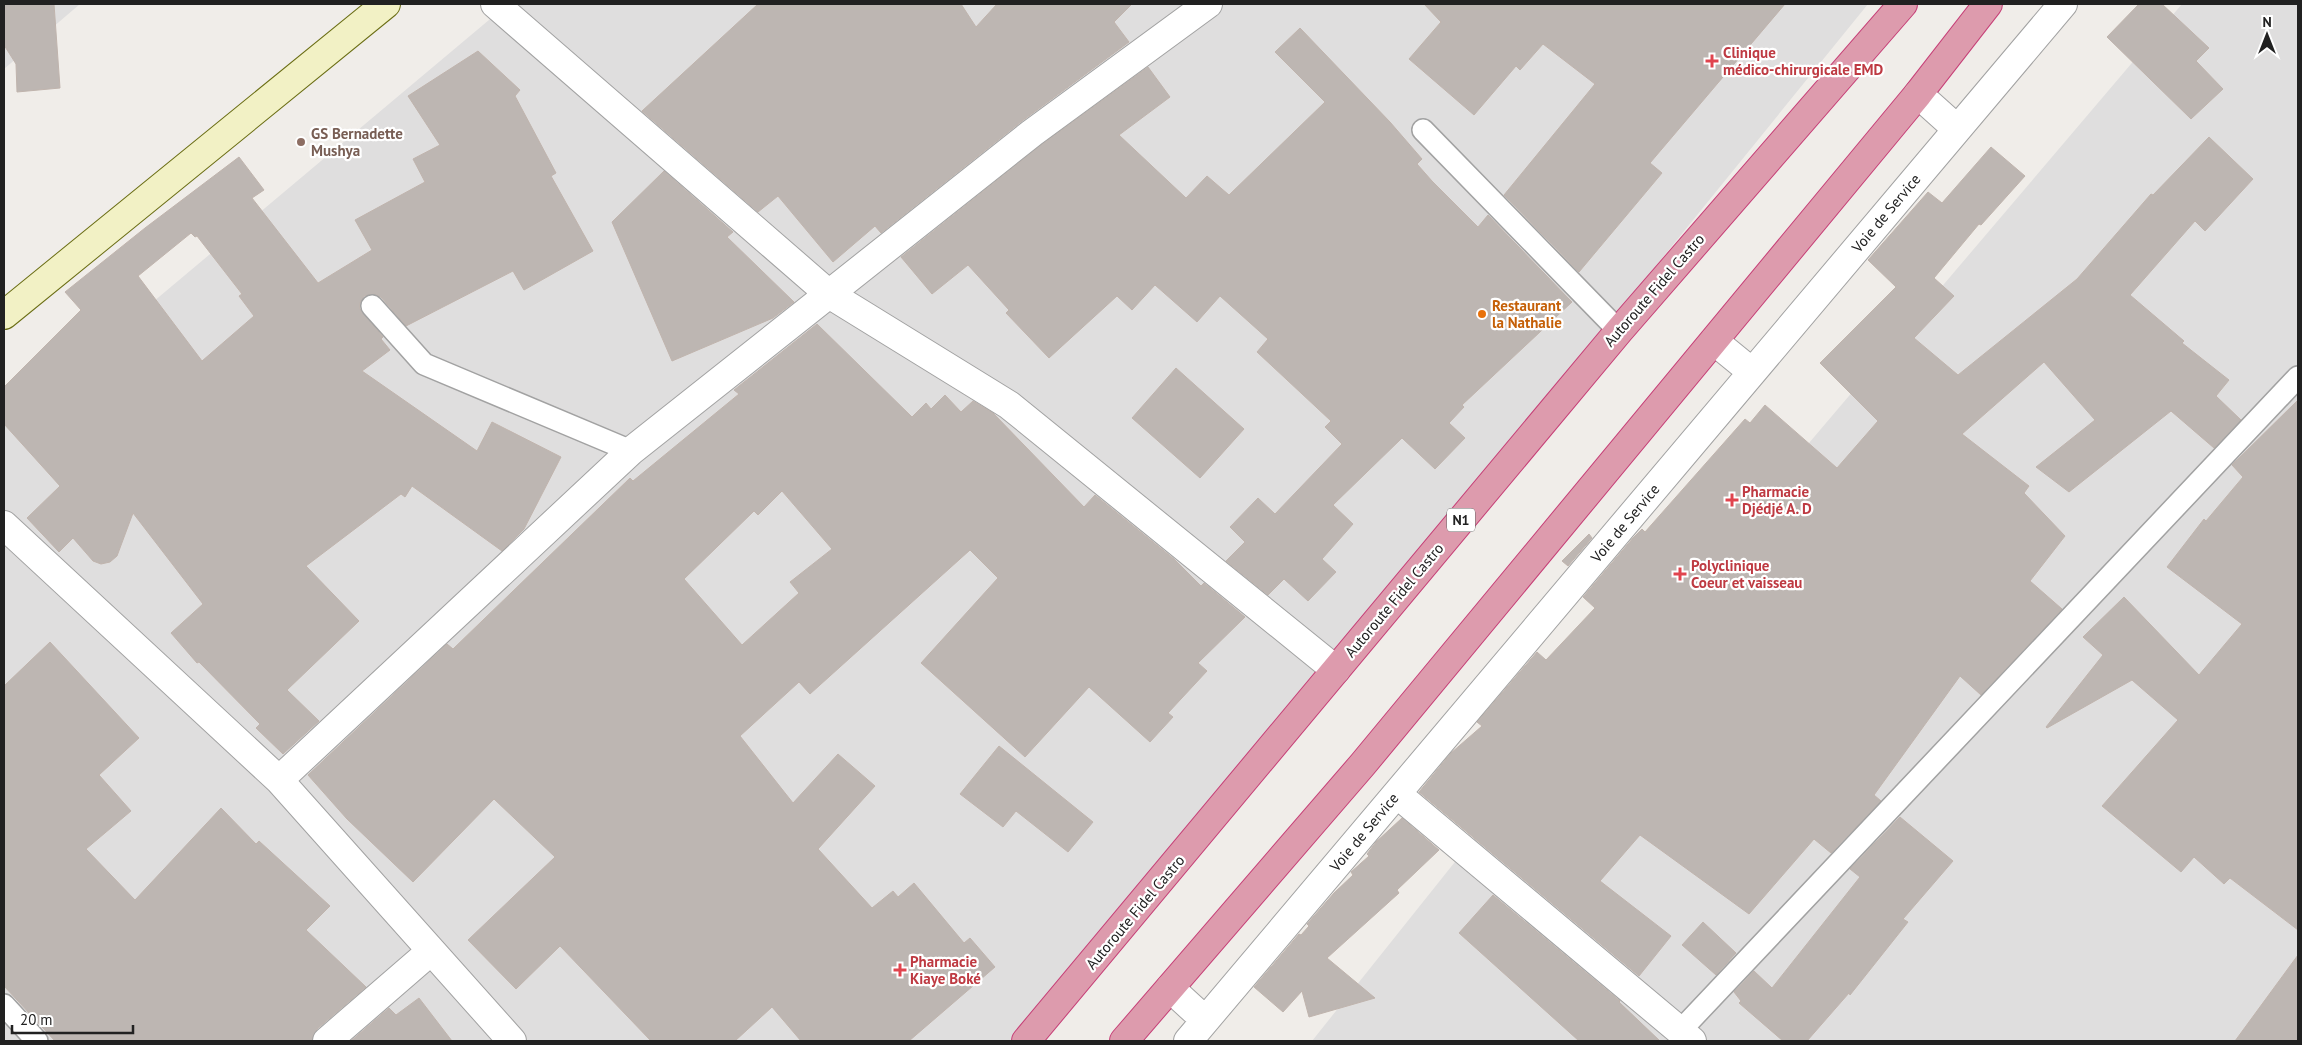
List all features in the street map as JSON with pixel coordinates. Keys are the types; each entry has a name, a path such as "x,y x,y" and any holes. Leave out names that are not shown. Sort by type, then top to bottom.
{"highway":[{"name":"Autoroute Fidel Castro","path":"1026,1041 1301,715 1336,670 1619,331 1903,4"},
{"path":"1124,1041 1363,764 1918,94 1988,4"}],"street":[{"path":"4,315 386,4"},
{"path":"494,4 829,294 1010,404 1336,670"},
{"path":"279,780 631,451 1032,133 1208,4"},
{"name":"Voie de Service","path":"1188,1041 2063,4"},
{"path":"1918,94 1958,129"},
{"path":"1714,341 1752,372"},
{"path":"4,525 279,780 512,1041"},
{"path":"1396,794 1686,1036"},
{"path":"327,1041 431,951"},
{"path":"1170,988 1205,1020"}],"lane":[{"path":"1422,130 1619,331"},
{"path":"372,306 424,364 631,451"},
{"path":"1686,1036 2298,377"},
{"path":"4,1005 37,1041"}],"shaded area":[{"path":"4,4 80,4 4,69"},
{"path":"508,4 1868,4 1028,1041 4,1041 4,427"},
{"path":"2182,4 2298,4 2298,1041 1312,1041 1486,823"}],"building":[{"path":"4,4 54,4 60,88 17,92 16,64 4,45"},
{"path":"758,4 961,4 976,27 997,4 1132,4 1114,22 1129,42 1022,121 881,233 875,226 833,262 778,196 758,212 642,111"},
{"path":"1424,4 1785,4 1650,163 1662,173 1579,272 1504,195 1595,84 1543,44 1520,70 1516,66 1474,115 1409,59 1441,22"},
{"path":"2139,4 2162,4 2209,48 2196,61 2223,89 2191,119 2107,37"},
{"path":"1300,28 1390,122 1422,159 1417,164 1432,181 1478,227 1488,215 1572,302 1462,405 1464,407 1449,423 1465,438 1435,469 1402,438 1333,505 1353,524 1322,559 1336,572 1308,601 1284,579 1268,595 1226,561 1245,542 1230,527 1258,498 1275,514 1342,444 1325,427 1331,421 1257,352 1268,339 1220,296 1197,322 1155,285 1132,310 1117,296 1049,358 1006,313 1009,310 968,265 932,294 901,257 1041,145 1148,67 1170,97 1119,135 1186,198 1207,176 1229,195 1325,102 1275,52"},
{"path":"478,51 520,90 515,96 556,173 551,176 593,251 524,290 513,271 406,326 381,297 375,294 364,296 360,303 360,309 383,337 381,339 390,350 362,371 477,451 492,422 561,457 524,529 502,551 412,486 405,497 401,494 306,566 359,621 287,690 319,721 283,754 256,728 260,724 199,662 197,663 171,633 203,604 133,513 117,556 110,562 101,564 93,561 73,538 59,552 27,518 60,486 4,424 4,387 81,310 65,292 145,228 239,157 264,190 252,198 318,283 372,250 355,220 425,182 413,159 440,145 408,96","holes":["191,233 195,237 197,236 242,294 239,296 254,316 202,361 138,276"]},
{"path":"2209,137 2253,179 2205,231 2195,221 2130,295 2184,341 2182,343 2229,380 2216,396 2241,420 2214,448 2171,411 2069,492 2036,467 2095,420 2044,362 1962,434 2029,486 2024,493 2065,536 2030,581 2062,609 1981,695 1960,676 1874,795 1881,801 1831,853 1814,839 1749,914 1640,835 1600,881 1671,936 1639,976 1419,792 1451,753 1482,726 1477,722 1537,652 1546,660 1595,608 1583,597 1633,538 1642,529 1645,532 1745,419 1750,423 1765,405 1837,468 1878,421 1820,363 1896,287 1868,260 1928,192 1942,203 1991,147 2025,176 1981,225 1979,224 1934,278 1954,296 1914,338 1958,375 2077,279 2151,194 2153,195"},
{"path":"664,171 733,232 727,237 794,302 773,318 672,361 612,222"},
{"path":"817,324 912,417 926,403 931,409 945,395 961,412 973,401 993,413 1084,507 1095,495 1174,559 1201,586 1204,583 1245,617 1198,663 1207,671 1168,713 1173,717 1150,742 1089,687 1025,757 921,663 998,578 970,550 810,694 799,682 740,736 793,803 838,754 875,786 818,849 872,908 893,891 898,897 914,883 964,943 970,938 995,967 909,1041 801,1041 772,1007 735,1041 651,1041 560,946 516,989 468,940 555,857 494,799 413,882 347,819 308,775 447,644 453,649 630,478 633,481 739,394 734,390","holes":["782,491 832,549 790,582 799,593 742,645 684,579 754,511 758,515"]},
{"path":"1176,368 1244,429 1200,478 1132,418"},
{"path":"2298,400 2298,930 2230,878 2224,884 2194,857 2181,872 2102,806 2178,720 2132,680 2046,727 2103,655 2083,637 2124,597 2199,675 2242,624 2167,567 2204,519 2206,521 2243,477 2232,465"},
{"path":"1589,534 1592,538 1568,566 1562,561"},
{"path":"50,642 139,738 99,775 131,811 86,849 135,900 221,808 256,844 259,841 330,906 306,930 366,987 317,1029 312,1041 55,1041 4,986 4,686"},
{"path":"999,746 1093,822 1068,852 1016,811 1003,827 960,794"},
{"path":"1900,817 1953,861 1903,919 1908,922 1850,995 1849,993 1807,1041 1783,1041 1739,1003 1741,1001 1734,992 1754,971 1772,988 1860,877 1850,869"},
{"path":"1402,818 1439,850 1397,890 1399,893 1327,958 1375,998 1309,1017 1302,991 1283,1012 1254,987 1299,934 1301,935 1309,926 1307,924 1334,893 1353,875 1351,872 1369,856 1367,854 1376,842"},
{"path":"1493,895 1620,1001 1660,1041 1579,1041 1459,933"},
{"path":"1703,922 1736,953 1716,975 1682,945"},
{"path":"2298,955 2298,1041 2235,1041"},
{"path":"419,998 452,1041 351,1041 389,1008 396,1015"}],"place":[{"name":"Clinique médico-chirurgicale EMD","path":"1712,61"},
{"name":"GS Bernadette Mushya","path":"301,142"},
{"name":"Restaurant la Nathalie","path":"1482,314"},
{"name":"Pharmacie Djédjé A. D","path":"1732,500"},
{"name":"Polyclinique Coeur et vaisseau","path":"1680,574"},
{"name":"Pharmacie Kiaye Boké","path":"900,970"}]}
